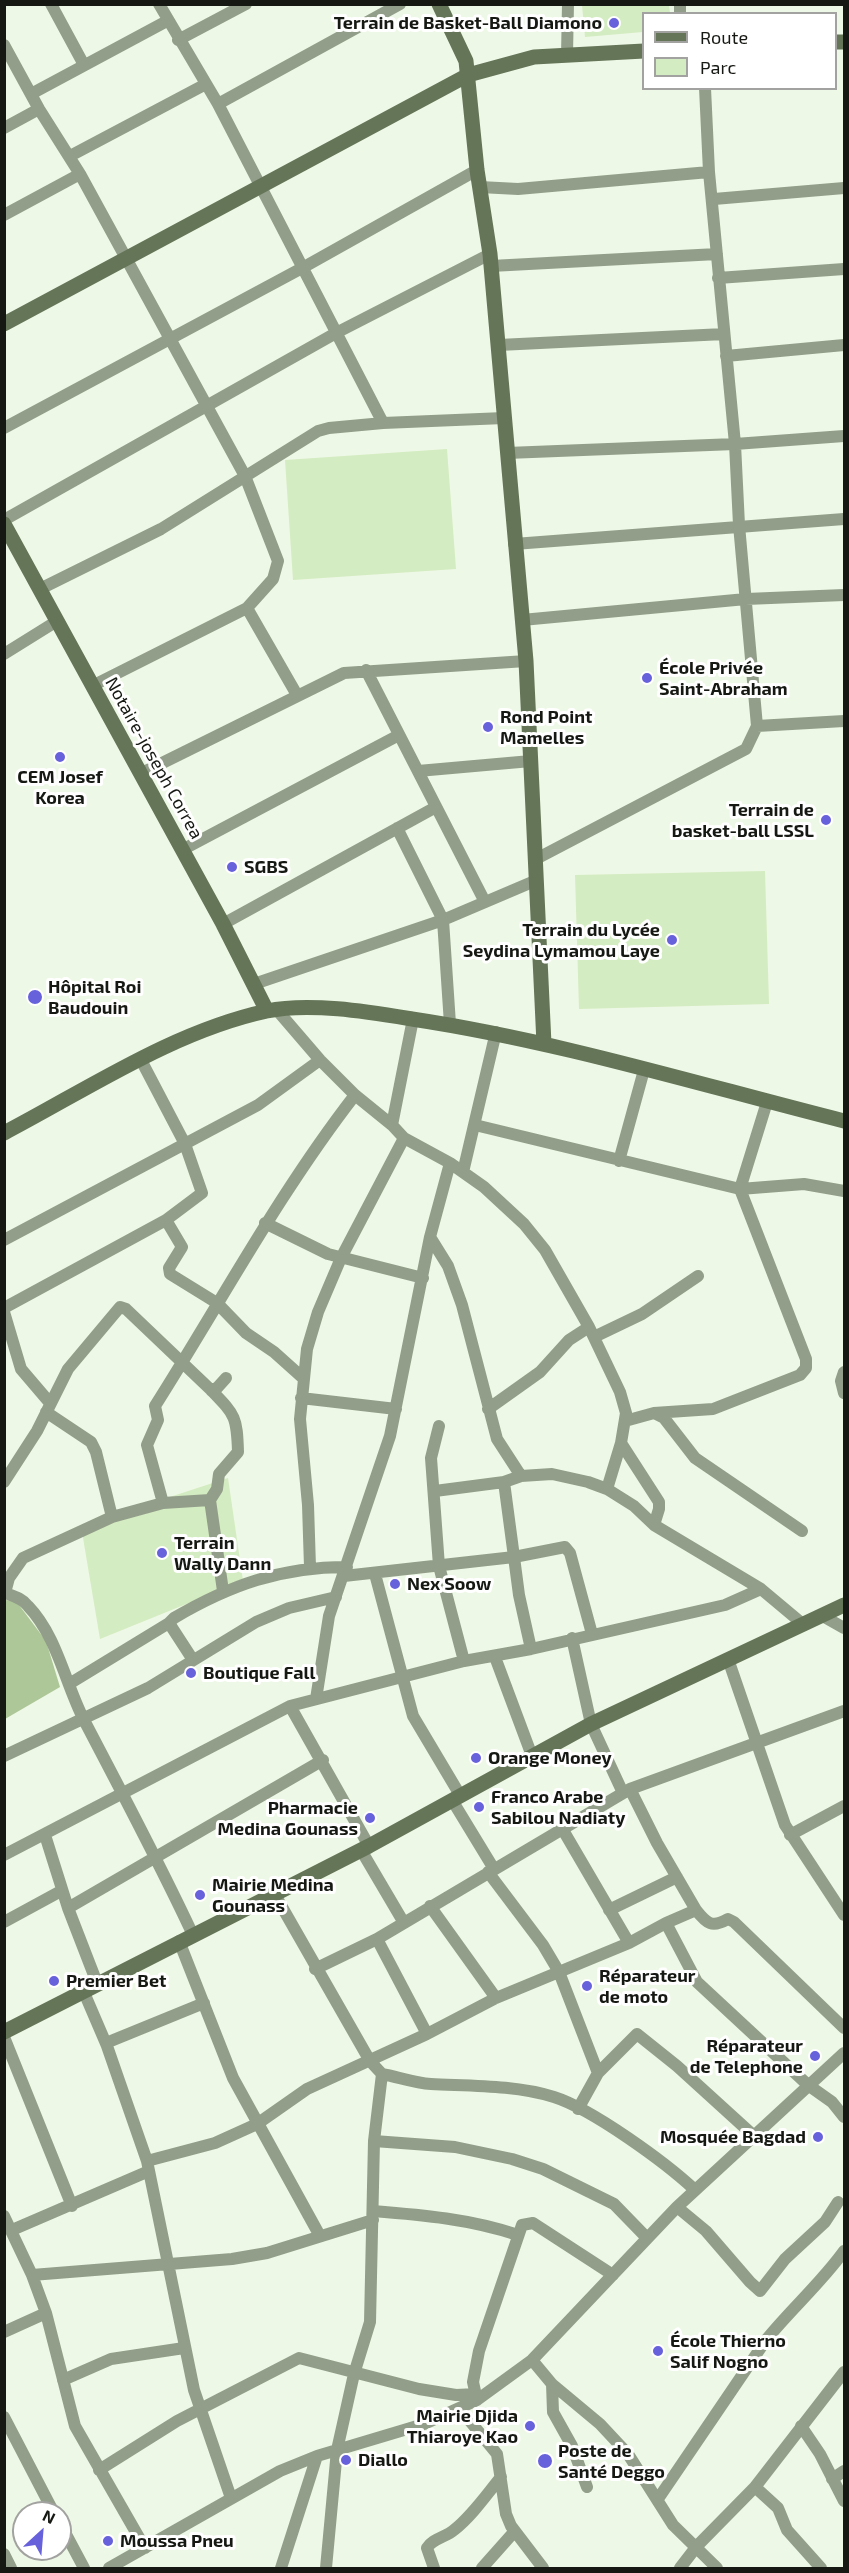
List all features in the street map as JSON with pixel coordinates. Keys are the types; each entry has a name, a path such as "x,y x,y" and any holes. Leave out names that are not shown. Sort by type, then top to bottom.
{"street":[{"path":"51,4 84,66"},
{"path":"159,4 178,40 218,104 383,423"},
{"path":"178,40 246,4"},
{"path":"218,104 400,4"},
{"path":"439,4 463,52 468,75 477,170 499,345 514,544 526,661 544,1044"},
{"path":"567,55 568,4"},
{"path":"31,94 167,21"},
{"path":"4,45 39,109 70,156 208,406 245,476 278,561 273,579 247,608 92,686"},
{"path":"4,324 468,75 534,57 642,51"},
{"path":"70,156 206,84"},
{"path":"536,859 746,749 757,726 739,525 735,444 718,278 714,199 709,172 705,90"},
{"path":"4,128 39,109"},
{"path":"4,428 304,267 477,170"},
{"path":"480,187 518,189 709,172"},
{"path":"4,215 80,174"},
{"path":"714,199 844,188"},
{"path":"4,522 336,333 490,260 717,254"},
{"path":"718,278 844,269"},
{"path":"499,345 724,334"},
{"path":"726,356 844,345"},
{"path":"40,589 161,529 318,431 383,423 504,418"},
{"path":"507,453 735,444 844,436"},
{"path":"514,544 739,525 844,519"},
{"name":"Notaire-joseph Correa","path":"4,522 254,984 272,1011"},
{"path":"522,620 746,599 844,595"},
{"path":"247,608 297,695"},
{"path":"4,654 57,621"},
{"path":"140,774 344,673 526,661"},
{"path":"366,670 485,902"},
{"path":"757,726 844,721"},
{"path":"182,850 399,735"},
{"path":"418,771 531,761"},
{"path":"223,924 436,807"},
{"path":"397,828 442,920 450,1024"},
{"path":"254,984 442,920 537,880"},
{"path":"272,1011 355,1095 392,1125 404,1138 463,1172 524,1224 558,1271 592,1332 622,1398 625,1421 607,1489"},
{"path":"4,1133 141,1060 226,1023 272,1011 348,1011 496,1032 844,1121"},
{"path":"392,1125 413,1019"},
{"path":"463,1172 496,1032"},
{"path":"112,1517 91,1442 48,1407 21,1369 4,1310 166,1220 202,1193 185,1144 141,1060"},
{"path":"4,1240 258,1105 320,1060"},
{"path":"619,1161 644,1070"},
{"path":"163,1503 148,1441 158,1420 155,1406 265,1223 295,1183 326,1132 355,1095"},
{"path":"625,1421 654,1413 713,1408 800,1375 806,1368 806,1359 740,1189 767,1102"},
{"path":"475,1125 740,1189 804,1184 844,1191"},
{"path":"310,1567 308,1505 300,1439 303,1378 312,1328 341,1258 404,1138"},
{"path":"316,1699 329,1616 346,1571 396,1409 430,1238 450,1163"},
{"path":"166,1220 182,1248 169,1268 170,1275 217,1303 246,1333 274,1352 303,1378"},
{"path":"265,1223 341,1258 423,1278"},
{"path":"430,1238 448,1266 462,1305 488,1408 503,1452 521,1476"},
{"path":"488,1408 540,1372 569,1340 642,1314 698,1276"},
{"path":"4,1482 76,1357 120,1307 126,1309 234,1413 238,1428 238,1452 219,1474 217,1489 210,1500 223,1591"},
{"path":"844,1372 841,1377 844,1393"},
{"path":"211,1390 217,1388 226,1378"},
{"path":"301,1398 396,1409"},
{"path":"654,1413 664,1418 695,1458 802,1531"},
{"path":"438,1426 431,1458 439,1566 464,1661"},
{"path":"621,1443 658,1502 659,1509 654,1525"},
{"path":"435,1491 504,1482 521,1476 552,1474 607,1489 634,1506 654,1525 761,1589 804,1625"},
{"path":"504,1482 519,1594 531,1649"},
{"path":"210,1500 163,1503 112,1517 23,1558 9,1578 4,1593 18,1597 28,1606 49,1638 83,1718 157,1858 186,1938 204,2003 233,2078 320,2236"},
{"path":"69,1684 223,1591 310,1567 375,1574 514,1557 565,1547 570,1553 592,1634"},
{"path":"375,1574 402,1679 419,1729 491,1870 560,1972 598,2073"},
{"path":"4,1855 290,1706 402,1679 464,1661 495,1657 725,1605 761,1589"},
{"path":"4,1756 148,1688 256,1622 290,1608 336,1597"},
{"path":"4,2032 90,1986 365,1848 591,1724 844,1605"},
{"path":"821,1615 844,1628"},
{"path":"169,1623 193,1660"},
{"path":"572,1638 591,1724 696,1910 707,1924 716,1925 728,1919 734,1922 844,2028"},
{"path":"495,1657 532,1756"},
{"path":"728,1659 790,1835 844,1915"},
{"path":"290,1706 323,1760 404,1923"},
{"path":"315,1969 377,1939 627,1791 844,1711"},
{"path":"68,1908 323,1760"},
{"path":"790,1835 844,1806"},
{"path":"563,1830 629,1943"},
{"path":"45,1835 106,2043 148,2166 194,2390 231,2498"},
{"path":"609,1910 677,1877"},
{"path":"4,1922 61,1891"},
{"path":"274,1893 315,1969 370,2061 382,2074 428,2084 536,2093 556,2097 672,2168 695,2190"},
{"path":"430,1906 496,1998"},
{"path":"11,2237 148,2166 215,2144 257,2124 307,2089 427,2034 496,1998 629,1943 696,1910"},
{"path":"666,1923 697,1982 808,2085 832,2102 844,2117"},
{"path":"377,1939 427,2034"},
{"path":"106,2043 204,2003"},
{"path":"578,2109 598,2073 633,2037 642,2036 754,2136"},
{"path":"4,2037 72,2206"},
{"path":"109,2568 128,2564 146,2548 280,2470 316,2456 396,2433 460,2409 532,2360 677,2207 844,2053"},
{"path":"326,2568 337,2450 354,2374 370,2322 374,2141 382,2074"},
{"path":"374,2141 455,2147 512,2159 543,2169 614,2204 647,2238"},
{"path":"677,2207 706,2231 750,2282 760,2290 785,2259 825,2222 838,2202"},
{"path":"4,2216 11,2237 32,2275 46,2313 75,2426 146,2548"},
{"path":"32,2275 168,2265 267,2253 373,2216 446,2217 518,2235"},
{"path":"477,2397 473,2382 479,2351 522,2225 533,2223 613,2275"},
{"path":"658,2499 766,2340 783,2319 827,2275 844,2251"},
{"path":"4,2332 46,2313"},
{"path":"63,2380 111,2359 184,2348"},
{"path":"99,2470 133,2446 201,2407 299,2358 419,2389 477,2397"},
{"path":"532,2360 552,2384 600,2424 628,2454 673,2525 717,2568"},
{"path":"680,2568 697,2546 755,2487 844,2372"},
{"path":"552,2384 553,2412 573,2446 587,2487"},
{"path":"460,2409 497,2454 506,2514 514,2532 543,2568"},
{"path":"4,2417 9,2438 47,2501"},
{"path":"801,2426 820,2454 844,2501"},
{"path":"281,2568 316,2456"},
{"path":"832,2479 844,2471"},
{"path":"434,2568 427,2548 430,2542 443,2538 455,2530 501,2476"},
{"path":"755,2487 778,2508 787,2530 821,2568"},
{"path":"482,2568 514,2532"},
{"path":"72,2546 84,2568"},
{"path":"4,2554 11,2568"}],"green space":[{"name":"Terrain de Basket-Ball Diamono","path":"582,5 669,5 670,12 642,12 642,32 585,37"},
{"path":"447,449 456,569 293,580 285,460"},
{"name":"Terrain du Lycée Seydina Lymamou Laye","path":"765,871 769,1004 579,1009 575,875"},
{"name":"Terrain Wally Dann","path":"228,1478 243,1581 100,1639 81,1526"}],"shaded area":[{"path":"5,1600 16,1601 46,1641 60,1687 5,1719"}],"place":[{"name":"Terrain de Basket-Ball Diamono","path":"614,23"},
{"name":"École Privée Saint-Abraham","path":"647,678"},
{"name":"Rond Point Mamelles","path":"488,727"},
{"name":"CEM Josef Korea","path":"60,757"},
{"name":"Terrain de basket-ball LSSL","path":"826,820"},
{"name":"SGBS","path":"232,867"},
{"name":"Terrain du Lycée Seydina Lymamou Laye","path":"672,940"},
{"name":"Hôpital Roi Baudouin","path":"35,997"},
{"name":"Terrain Wally Dann","path":"162,1553"},
{"name":"Nex Soow","path":"395,1584"},
{"name":"Boutique Fall","path":"191,1673"},
{"name":"Orange Money","path":"476,1758"},
{"name":"Franco Arabe Sabilou Nadiaty","path":"479,1807"},
{"name":"Pharmacie Medina Gounass","path":"370,1818"},
{"name":"Mairie Medina Gounass","path":"200,1895"},
{"name":"Premier Bet","path":"54,1981"},
{"name":"Réparateur de moto","path":"587,1986"},
{"name":"Réparateur de Telephone","path":"815,2056"},
{"name":"Mosquée Bagdad","path":"818,2137"},
{"name":"École Thierno Salif Nogno","path":"658,2351"},
{"name":"Mairie Djida Thiaroye Kao","path":"530,2426"},
{"name":"Diallo","path":"346,2460"},
{"name":"Poste de Santé Deggo","path":"545,2461"},
{"name":"Moussa Pneu","path":"108,2541"}]}
